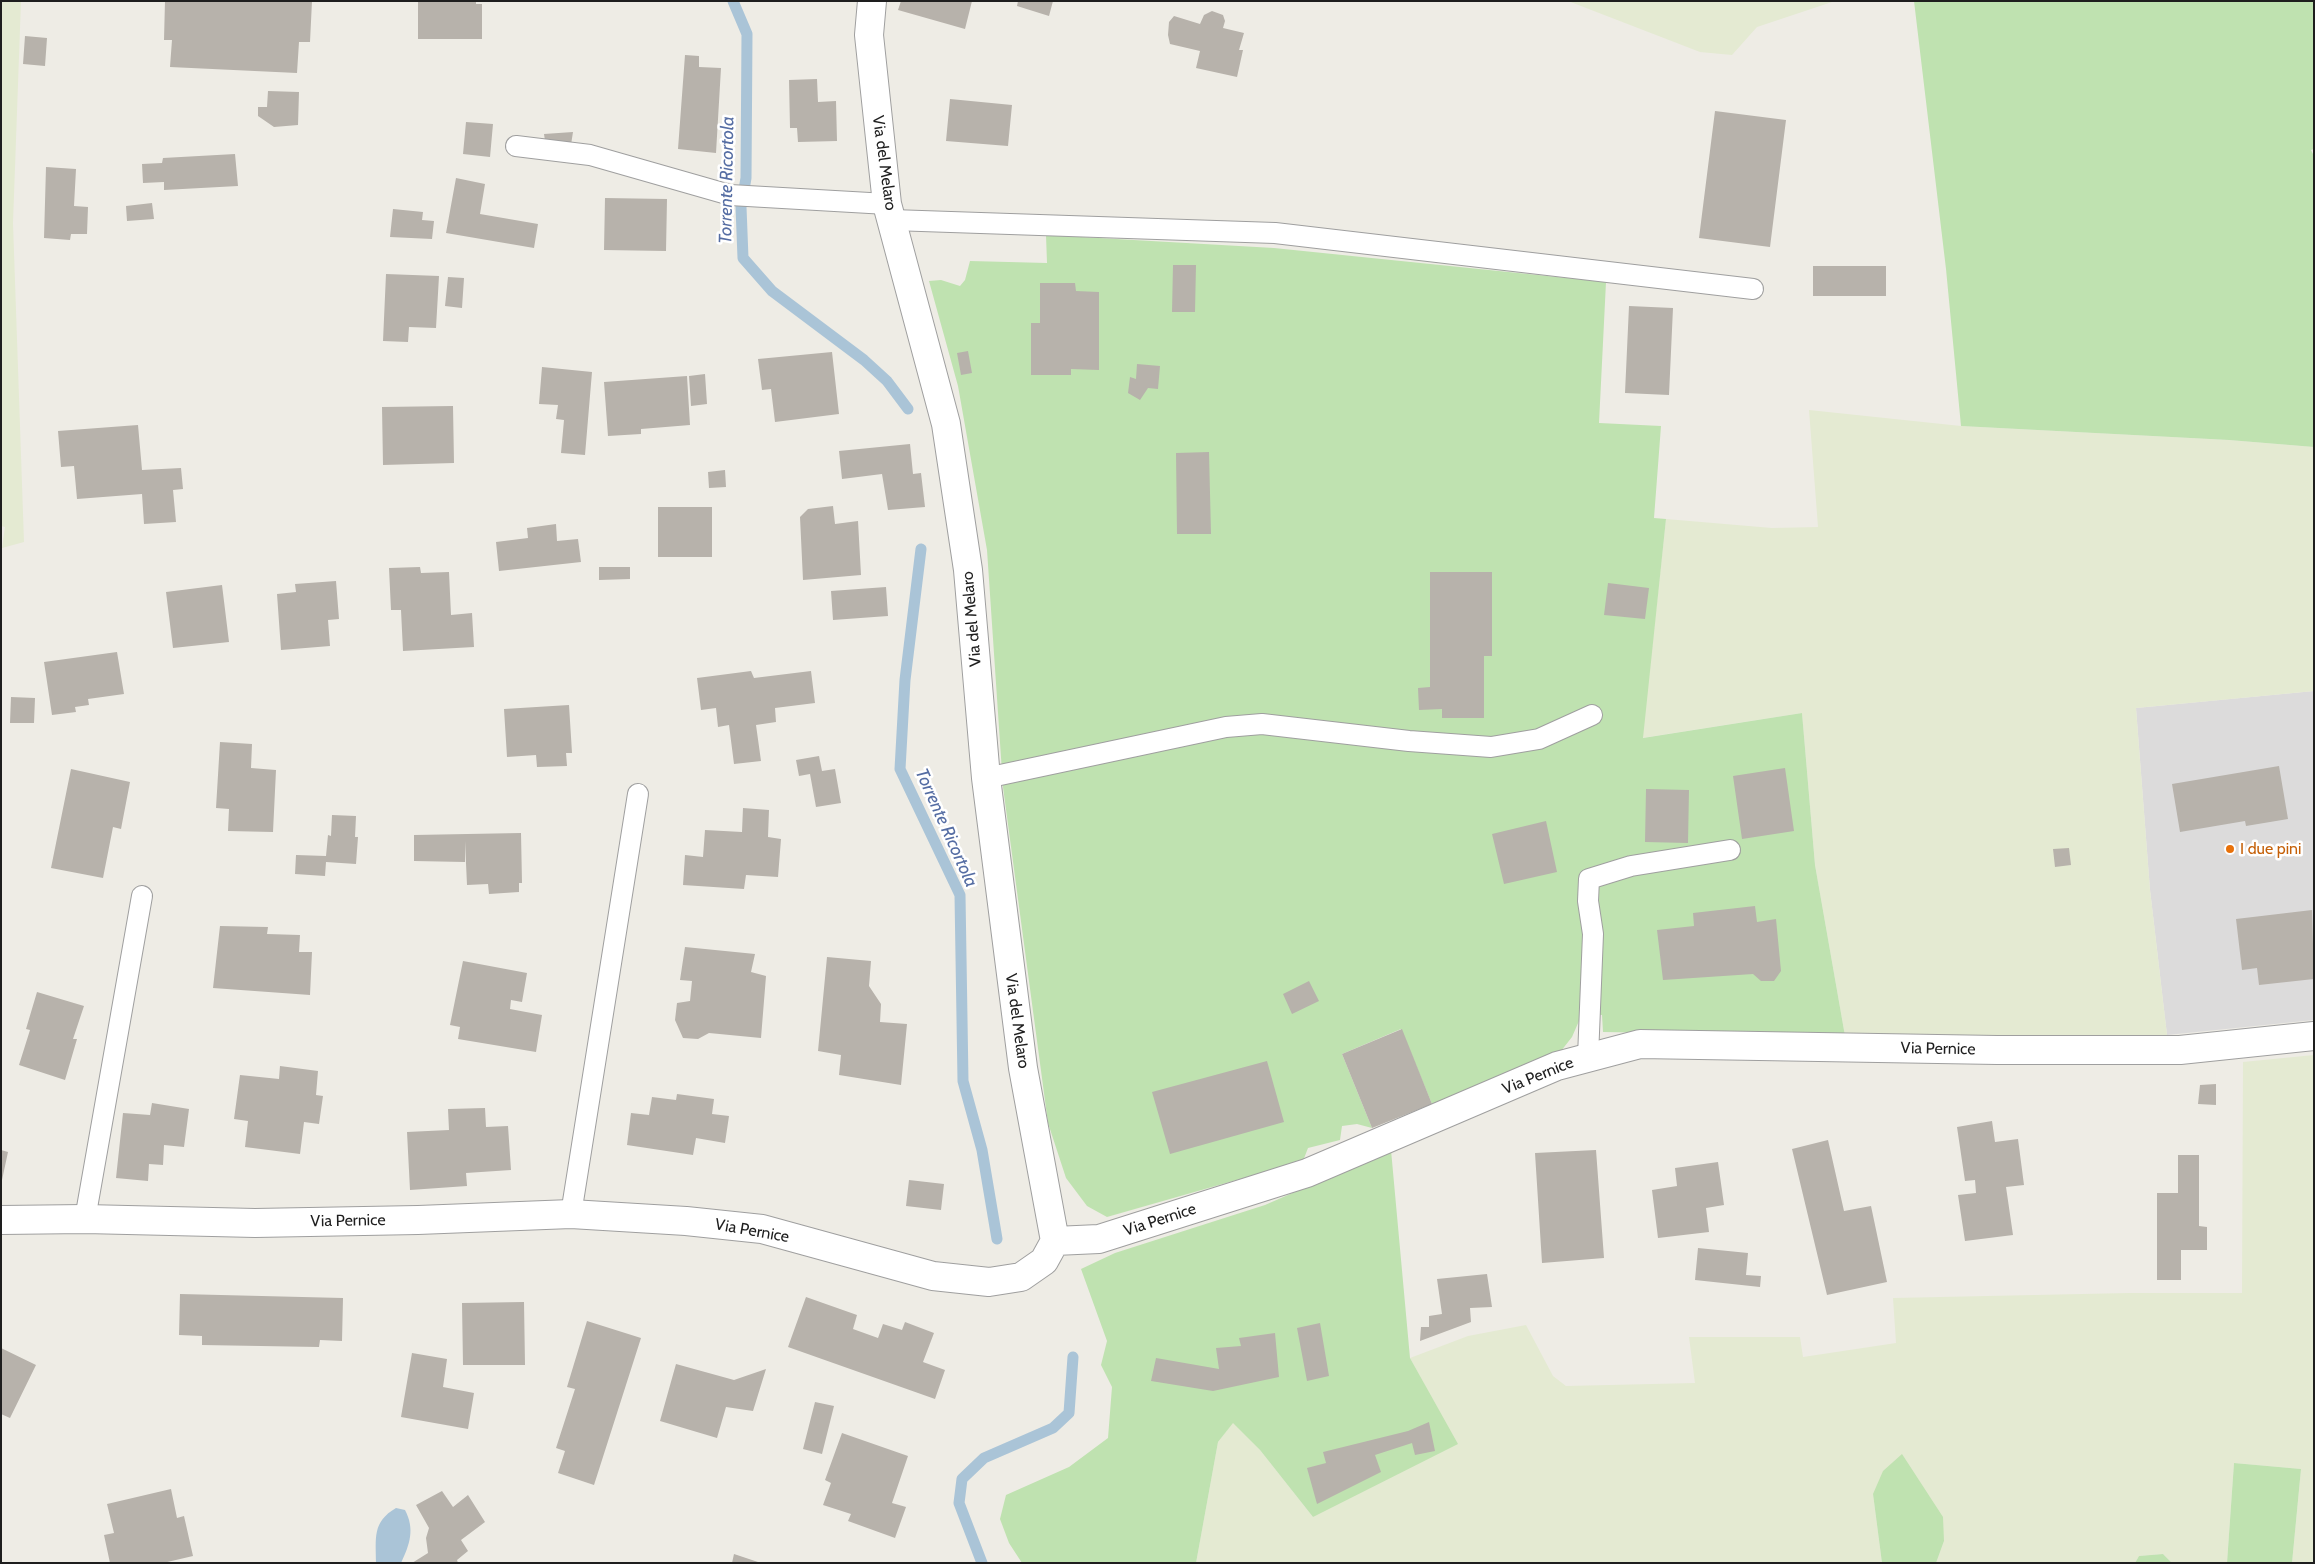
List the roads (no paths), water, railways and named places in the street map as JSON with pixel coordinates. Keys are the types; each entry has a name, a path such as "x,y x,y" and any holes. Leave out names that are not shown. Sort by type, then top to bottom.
{"street":[{"name":"Via del Melaro","path":"872,1 869,35 889,212 946,424 968,570 986,778 1023,1068 1049,1251"},
{"name":"Via Pernice","path":"1,1220 85,1219 256,1223 418,1220 571,1214 686,1220 762,1229 933,1276 989,1282 1022,1277 1049,1251 1099,1239 1307,1173 1557,1066 1588,1056 1640,1044 1997,1050 2170,1050 2314,1036"}],"lane":[{"path":"516,146 590,155 730,195 769,197 889,212 1274,233 1753,289"},
{"path":"986,778 1226,727 1262,724 1409,741 1491,746 1539,739 1592,714"},
{"path":"571,1214 638,794"},
{"path":"1588,1056 1593,934 1588,901 1589,880 1631,866 1730,850"},
{"path":"85,1219 142,896"}],"water":[{"path":"396,1508 405,1510 410,1524 411,1530 407,1549 401,1563 376,1563 376,1538 379,1525 388,1513"}],"waterway":[{"name":"Torrente Ricortola","path":"733,1 747,34 746,178 741,207 743,258 772,291 864,360 887,381 908,409"},
{"name":"Torrente Ricortola","path":"921,549 905,680 900,769 960,895 963,1081 982,1150 997,1239"},
{"name":"Torrente Ricortola","path":"982,1563 959,1503 962,1479 984,1458 1053,1428 1069,1413 1073,1357"}],"place":[{"name":"I due pini","path":"2230,849"}]}
